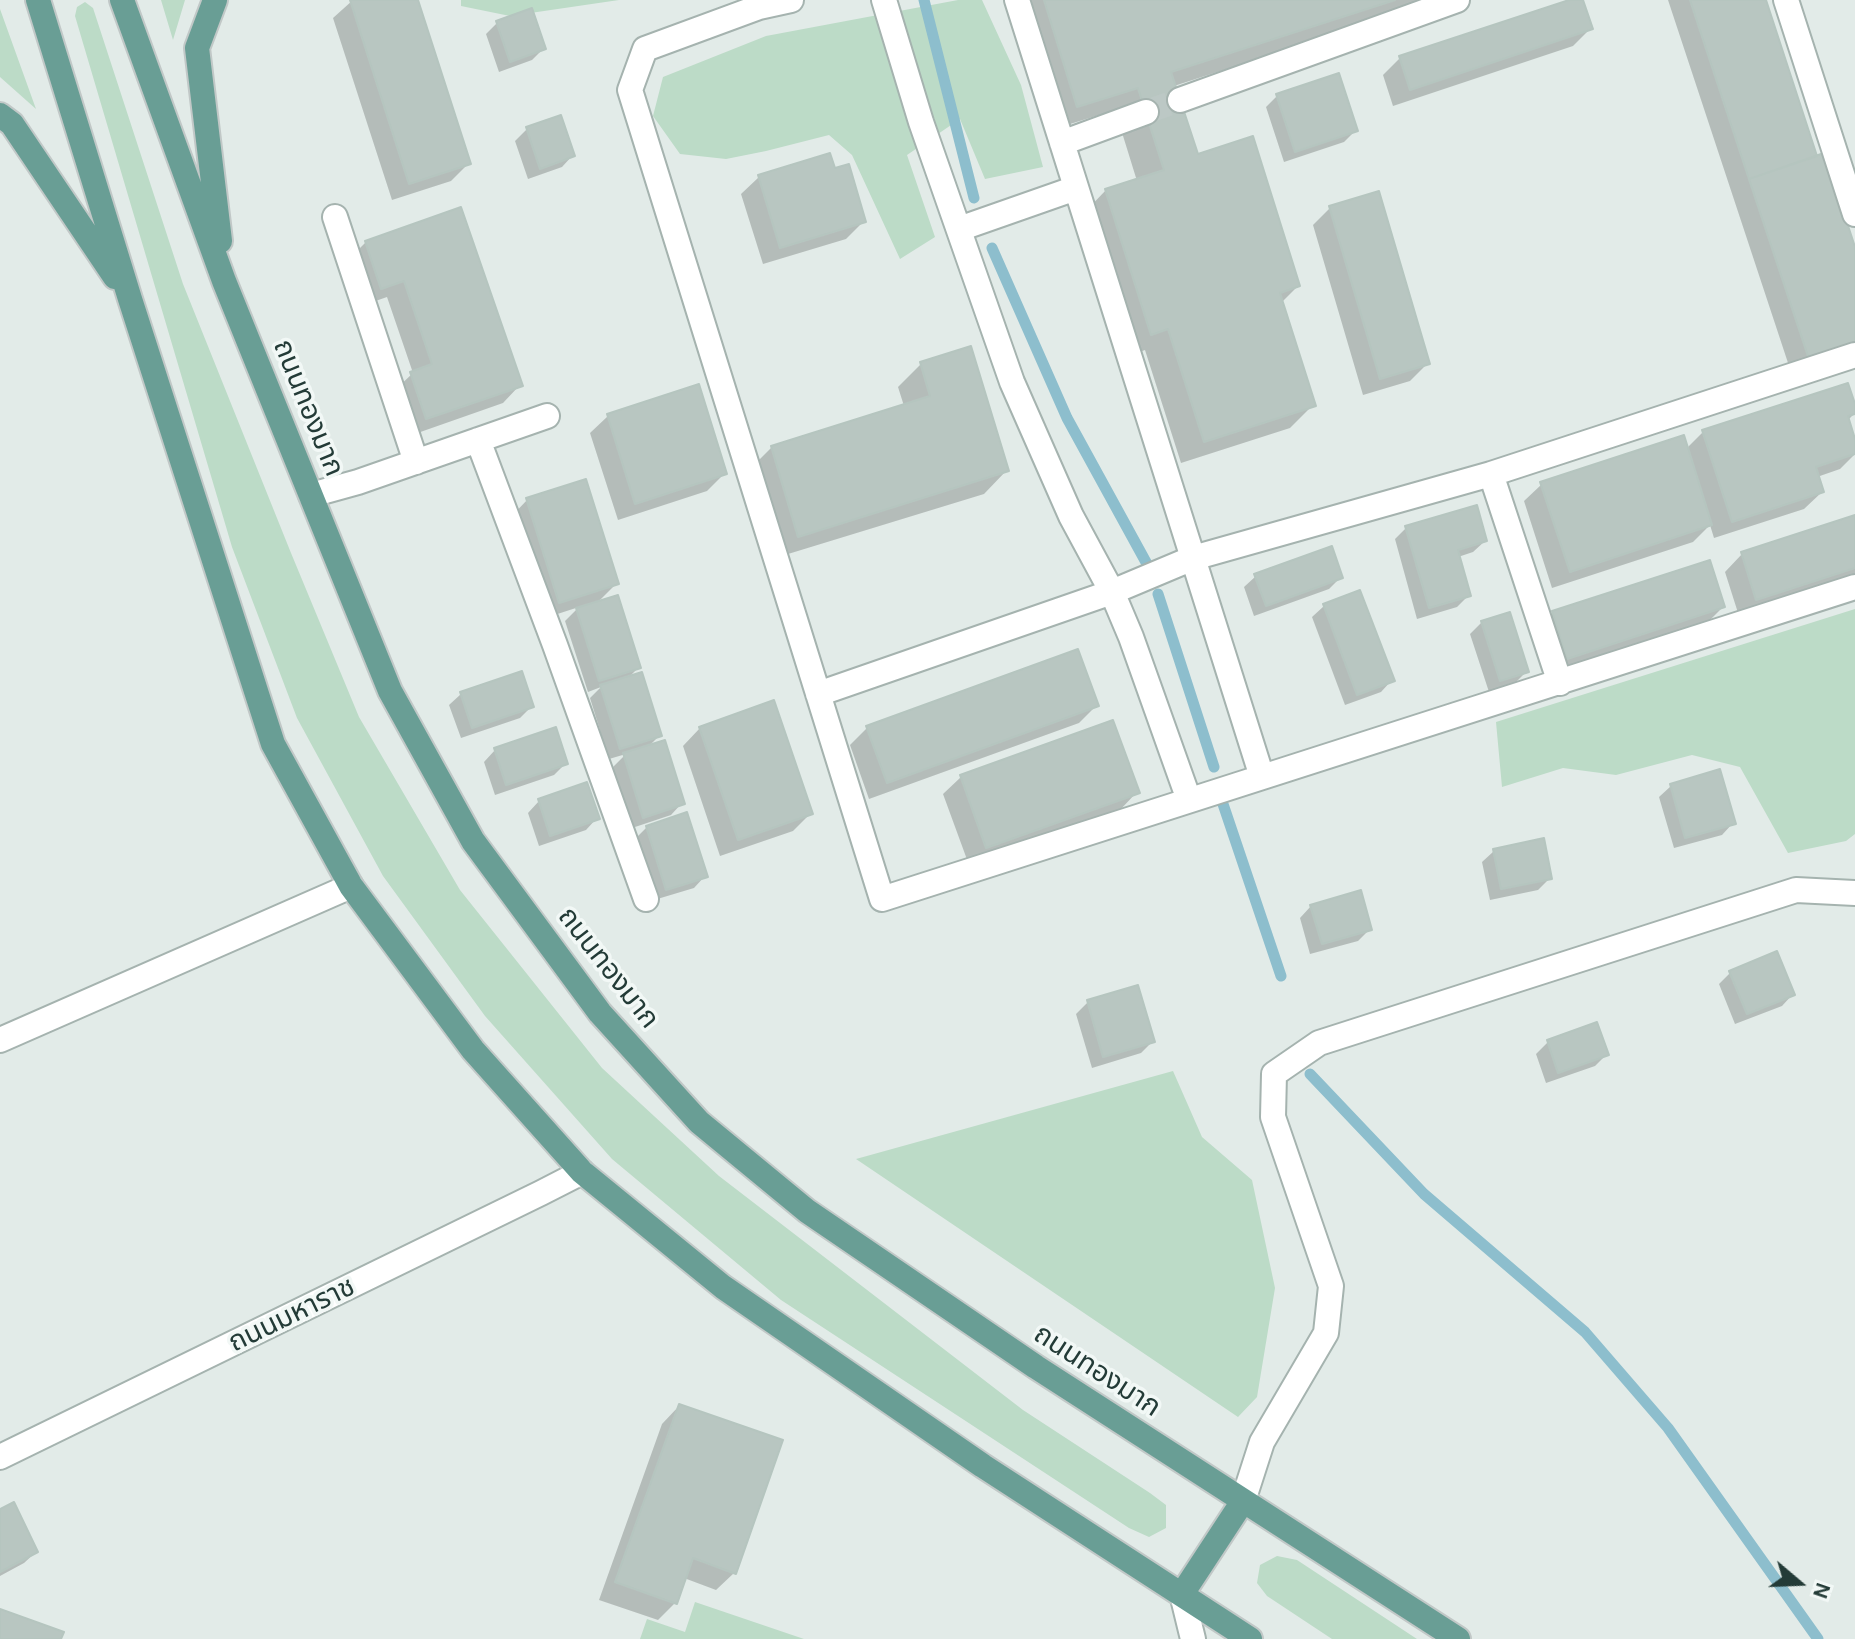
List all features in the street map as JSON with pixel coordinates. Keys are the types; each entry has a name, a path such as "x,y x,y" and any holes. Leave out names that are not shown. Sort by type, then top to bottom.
{"main road":[{"path":"38,0 273,744 351,886 473,1050 582,1172 723,1287 983,1466 1250,1639"},
{"name":"ถนนทองมาก","path":"122,0 224,281 390,691 473,841 600,1013 699,1122 807,1211 1036,1367 1458,1639"},
{"path":"215,0 197,48 224,281"},
{"path":"0,115 12,124 130,299"},
{"path":"1182,1594 1243,1501"}],"street":[{"path":"791,0 759,7 645,49 630,90 882,899 1855,587"},
{"path":"884,0 921,122 1012,382 1071,516 1112,592 1189,800"},
{"path":"1017,0 1262,777"},
{"path":"1180,100 1457,0"},
{"path":"1786,0 1855,214"},
{"path":"1062,143 1146,112"},
{"path":"959,229 1076,188"},
{"path":"335,217 416,462"},
{"path":"818,694 1112,592 1193,558 1491,474 1855,355"},
{"path":"311,495 358,482 547,416"},
{"path":"478,440 646,899"},
{"path":"1491,474 1560,683"},
{"path":"0,1040 351,886"},
{"path":"1243,1501 1262,1442 1326,1333 1331,1286 1273,1117 1274,1074 1319,1043 1796,890 1855,893"},
{"name":"ถนนมหาราช","path":"0,1457 582,1172"},
{"path":"1182,1594 1193,1639"}],"green space":[{"path":"161,0 185,0 173,40"},
{"path":"461,0 619,0 510,16 461,6"},
{"path":"958,0 982,0 1021,85 1043,167 985,179 960,119 907,155 935,237 900,259 852,155 829,135 726,159 680,154 653,116 663,77 766,36"},
{"path":"85,2 93,8 183,284 359,717 460,890 602,1068 719,1176 1023,1410 1166,1505 1166,1528 1149,1537 1129,1528 781,1300 612,1159 485,1016 383,876 297,718 232,547 75,16 77,7"},
{"path":"0,9 36,109 0,77"},
{"path":"1855,609 1855,834 1846,841 1788,853 1740,767 1692,755 1616,775 1563,768 1502,787 1496,722"},
{"path":"1173,1071 1202,1137 1252,1180 1275,1288 1257,1397 1238,1417 856,1159"},
{"path":"1277,1556 1297,1560 1417,1639 1332,1639 1267,1596 1257,1583 1260,1565"},
{"path":"695,1602 804,1639 640,1639 647,1619 685,1632"}],"building":[{"path":"350,0 418,0 471,164 409,184"},
{"path":"1044,0 1395,0 1171,72 1198,154 1253,136 1300,286 1280,293 1316,406 1204,442 1168,329 1151,335 1105,189 1164,170 1138,88 1077,107"},
{"path":"1569,0 1583,0 1593,29 1410,90 1399,56"},
{"path":"1690,0 1766,0 1817,156 1749,179"},
{"path":"532,8 546,49 510,62 496,21"},
{"path":"1339,73 1358,131 1295,152 1276,94"},
{"path":"561,115 575,156 540,169 526,127"},
{"path":"830,153 835,168 849,164 866,222 780,248 758,175"},
{"path":"1824,153 1855,247 1855,344 1809,359 1749,179"},
{"path":"1379,191 1430,364 1380,379 1329,206"},
{"path":"461,207 523,386 426,419 410,372 432,364 404,281 381,289 365,241"},
{"path":"971,346 1009,471 798,537 771,446 930,396 920,362"},
{"path":"1848,383 1855,404 1855,414 1848,416 1855,439 1855,454 1816,467 1824,492 1732,522 1702,430"},
{"path":"699,384 727,474 635,504 607,414"},
{"path":"1684,435 1712,525 1570,572 1540,482"},
{"path":"586,479 619,584 559,603 526,498"},
{"path":"1477,505 1487,541 1458,550 1471,596 1429,608 1405,526"},
{"path":"1855,515 1855,568 1756,600 1741,552"},
{"path":"1332,546 1343,578 1266,606 1254,574"},
{"path":"1710,560 1725,607 1567,659 1552,611"},
{"path":"1360,590 1395,681 1357,695 1323,604"},
{"path":"618,595 641,668 599,681 576,608"},
{"path":"1510,612 1529,672 1500,681 1481,621"},
{"path":"1078,649 1099,706 887,783 866,726"},
{"path":"522,671 534,707 472,728 460,692"},
{"path":"642,672 662,736 620,749 600,685"},
{"path":"774,700 813,814 738,840 699,727"},
{"path":"1113,720 1140,793 986,848 960,775"},
{"path":"556,727 568,764 506,785 494,748"},
{"path":"665,740 685,804 643,818 623,753"},
{"path":"1720,769 1736,824 1685,838 1670,784"},
{"path":"587,782 600,819 550,836 538,799"},
{"path":"687,812 708,877 666,890 646,826"},
{"path":"1544,838 1552,879 1501,889 1493,849"},
{"path":"1361,890 1372,930 1322,944 1310,905"},
{"path":"1777,951 1795,995 1747,1014 1729,971"},
{"path":"1138,985 1155,1042 1103,1057 1087,1000"},
{"path":"1597,1022 1609,1055 1558,1073 1547,1040"},
{"path":"679,1404 783,1440 736,1574 693,1558 677,1604 615,1582"},
{"path":"14,1502 38,1552 0,1572 0,1509"},
{"path":"0,1609 64,1632 61,1639 0,1639"}],"waterway":[{"path":"924,0 974,198"},
{"path":"992,248 1067,418 1147,564"},
{"path":"1158,594 1214,767"},
{"path":"1223,804 1281,976"},
{"path":"1310,1074 1424,1194 1585,1332 1668,1428 1818,1639"}],"tunnel":[{"path":"1146,112 1180,100"}]}
